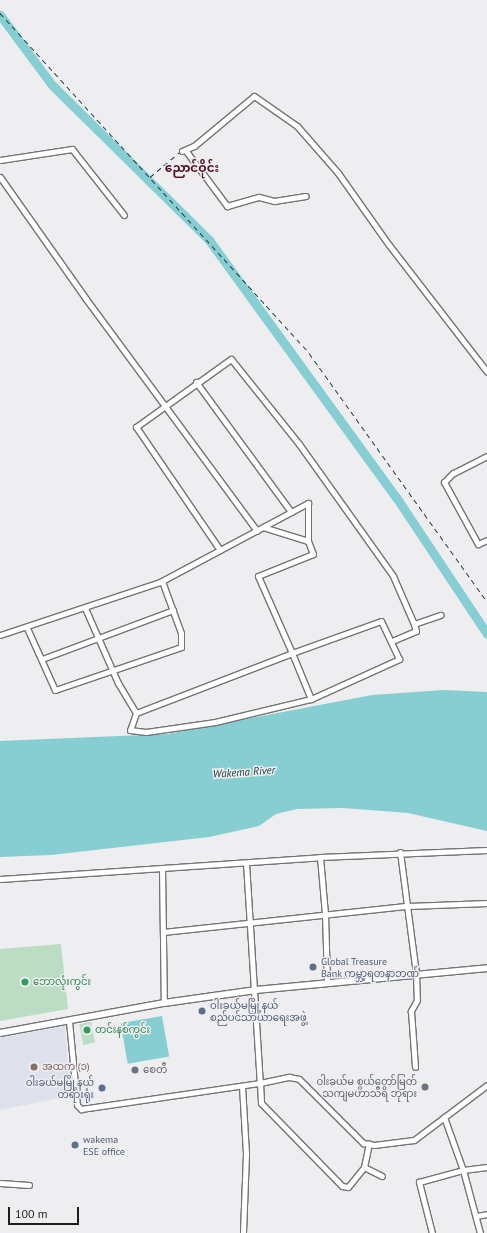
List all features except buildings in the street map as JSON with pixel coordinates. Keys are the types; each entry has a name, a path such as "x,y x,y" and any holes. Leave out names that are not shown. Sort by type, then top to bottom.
{"street":[{"path":"306,196 274,201 259,197 226,206 184,151 254,96 298,126 338,173 388,245 487,372"},
{"path":"0,160 72,149 124,215"},
{"path":"0,177 257,531"},
{"path":"220,550 136,427 196,382 231,359 298,444 392,576 416,631 392,641"},
{"path":"196,382 290,512"},
{"path":"487,456 453,473 444,482 478,544 487,540"},
{"path":"0,635 27,628 162,581 308,503 308,541 313,554 258,576 312,699"},
{"path":"263,527 308,541"},
{"path":"27,628 55,690 181,647 181,632 162,581"},
{"path":"85,608 112,671 136,713 130,730 146,732 215,722 312,699 398,659 392,641 381,621 292,653 136,713"},
{"path":"42,659 173,610"},
{"path":"414,624 440,616"},
{"path":"0,879 400,852 487,850"},
{"path":"400,852 416,974 416,1000 411,1011 415,1066"},
{"path":"320,857 326,914 328,982"},
{"path":"246,863 256,990 256,1036 261,1103 342,1186 348,1187 364,1167 369,1144"},
{"path":"162,868 164,1003"},
{"path":"162,932 408,906 487,903"},
{"path":"0,1033 164,1003 256,990 487,968"},
{"path":"69,1021 76,1105 81,1109 242,1086 289,1077 299,1079 363,1143 369,1144 414,1140 487,1085"},
{"path":"242,1086 246,1154 243,1233"},
{"path":"444,1117 463,1170 480,1233"},
{"path":"364,1167 382,1176"},
{"path":"432,1233 419,1182 463,1170 487,1168"},
{"path":"0,1183 29,1185"},
{"path":"476,1216 487,1214"}],"shaded area":[{"name":"အထက (၁)","path":"65,1026 70,1096 0,1110 0,1038"}],"green space":[{"path":"61,944 68,1009 0,1021 0,949"},
{"path":"91,1022 95,1043 83,1045 79,1024"}],"water":[{"name":"Wakema River","path":"444,690 487,692 487,831 408,813 343,808 297,809 276,814 259,826 209,837 51,855 0,857 0,741 167,734 372,695"},
{"path":"162,1016 169,1056 128,1064 121,1023"}],"waterway":[{"path":"0,15 52,85 209,240 396,497 487,634"}],"ferry route":[{"path":"0,13 309,353 487,602"},
{"path":"150,177 180,152"}],"place":[{"name":"Global Treasure Bank ကမ္ဘာ့ရတနာဘဏ်","path":"313,967"},
{"name":"ဘောလုံးကွင်း","path":"25,982"},
{"name":"ဝါးခယ်မမြို့နယ် စည်ပင်သာယာရေးအဖွဲ့","path":"202,1011"},
{"name":"တင်းနစ်ကွင်း","path":"87,1030"},
{"name":"အထက (၁)","path":"34,1067"},
{"name":"စေတီ","path":"135,1070"},
{"name":"ဝါးခယ်မ စွယ်တော်မြတ် သကျမဟာသီရိ ဘုရား","path":"425,1087"},
{"name":"ဝါးခယ်မမြို့နယ် တရားရုံး","path":"102,1088"},
{"name":"wakema ESE office","path":"75,1145"}],"district":[{"name":"ညောင်ဝိုင်း","path":"192,168"}]}
